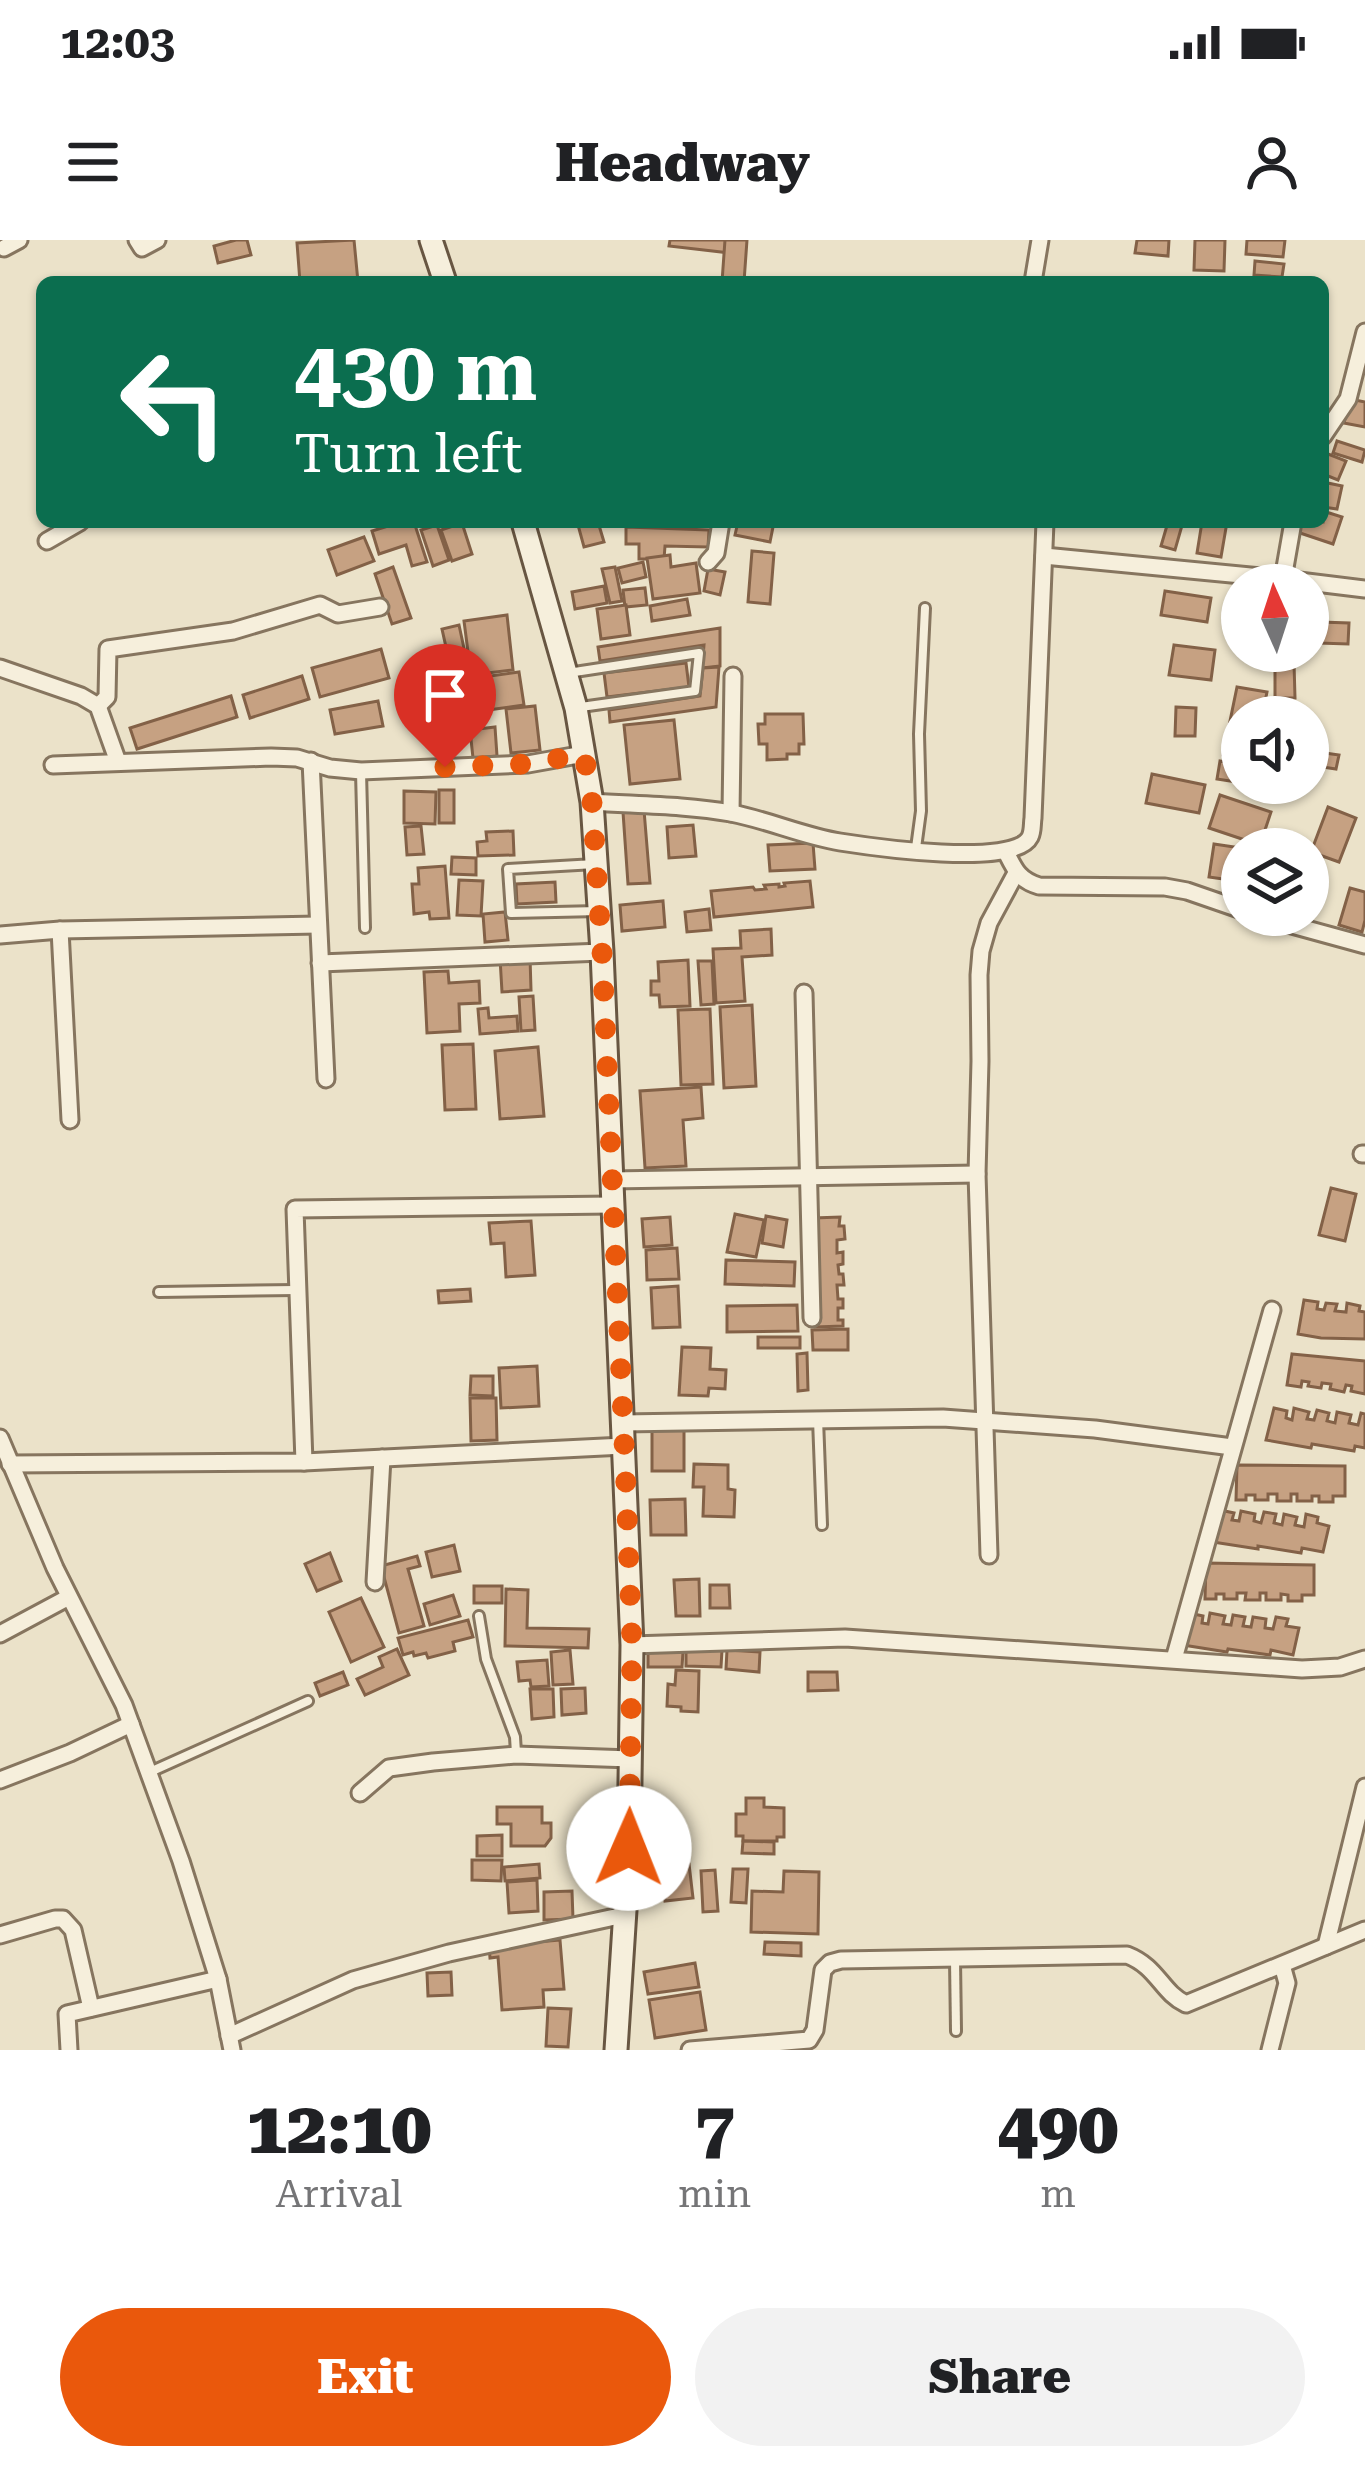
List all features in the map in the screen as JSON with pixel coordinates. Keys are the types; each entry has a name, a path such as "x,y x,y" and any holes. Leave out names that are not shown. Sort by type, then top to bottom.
{"main road":[{"path":"430,240 444,276"},
{"path":"525,528 576,708 592,802 602,952 632,1645 616,2050"}],"street":[{"path":"136,240 142,248 157,240"},
{"path":"1034,276 1040,240"},
{"path":"1329,427 1348,399 1365,332"},
{"path":"47,541 70,528"},
{"path":"708,562 716,553 720,528"},
{"path":"592,802 731,813 837,842 916,850 988,855 1022,845 1030,837 1033,818 1046,528"},
{"path":"1286,564 1292,528"},
{"path":"1044,556 1221,573"},
{"path":"1329,585 1365,589"},
{"path":"98,706 107,697 108,649 233,631 320,605 338,614 380,607"},
{"path":"0,668 98,706 118,762"},
{"path":"731,813 733,676"},
{"path":"53,765 271,757 361,771 528,764 584,754"},
{"path":"311,761 326,1079"},
{"path":"1006,852 1016,873 1039,886 1138,886 1187,891 1221,903"},
{"path":"989,1555 976,1174 981,951 989,923 1016,873"},
{"path":"0,935 319,925"},
{"path":"60,930 70,1120"},
{"path":"1329,935 1365,945"},
{"path":"320,963 602,952"},
{"path":"803,993 812,1318"},
{"path":"611,1180 976,1174"},
{"path":"304,1462 295,1209 612,1205"},
{"path":"1174,1659 1272,1310"},
{"path":"623,1423 943,1418 1095,1429 1232,1447"},
{"path":"0,1438 69,1597 124,1705 218,1979 231,2043 352,1980 448,1953 624,1916"},
{"path":"0,1486 13,1470 624,1446"},
{"path":"375,1582 382,1458"},
{"path":"0,1634 69,1597"},
{"path":"632,1645 845,1637 1302,1669 1340,1667 1365,1659"},
{"path":"0,1780 131,1724"},
{"path":"360,1793 389,1768 433,1762 516,1755 631,1759"},
{"path":"1326,1946 1365,1787"},
{"path":"0,1935 55,1919 68,1923 91,2008"},
{"path":"690,2050 809,2040 815,2030 821,1976 830,1963 1127,1954 1143,1961 1172,1997 1186,2004 1365,1930"},
{"path":"1270,2050 1286,1983 1282,1965"},
{"path":"69,2050 68,2014 218,1979"}],"lane":[{"path":"916,850 925,608"},
{"path":"567,673 699,653 695,691 576,708"},
{"path":"361,771 365,928"},
{"path":"596,864 508,869 511,913 599,911"},
{"path":"159,1292 298,1289"},
{"path":"818,1418 822,1525"},
{"path":"479,1616 486,1659 515,1737 516,1755"},
{"path":"149,1773 308,1701"},
{"path":"955,1959 956,2031"}],"building":[{"path":"247,240 251,255 218,263 214,246"},
{"path":"354,240 357,276 300,276 297,243"},
{"path":"670,240 731,240 730,253 669,246"},
{"path":"725,240 747,240 744,276 722,276"},
{"path":"1137,240 1169,240 1168,256 1135,253"},
{"path":"1195,240 1225,240 1224,271 1194,270"},
{"path":"1247,240 1285,240 1283,257 1246,254"},
{"path":"1255,261 1284,264 1282,276 1254,275"},
{"path":"1350,399 1365,402 1365,427 1344,423"},
{"path":"1337,441 1365,450 1362,462 1333,453"},
{"path":"1329,454 1346,461 1338,480 1329,476"},
{"path":"1329,483 1342,486 1337,509 1329,508"},
{"path":"1329,513 1342,517 1333,544 1297,532 1298,528 1329,528"},
{"path":"416,528 427,562 412,566 406,545 379,554 372,531"},
{"path":"438,528 449,560 433,566 421,530"},
{"path":"464,528 472,554 452,561 441,530"},
{"path":"579,528 600,528 604,542 584,547"},
{"path":"626,528 709,530 708,547 665,546 664,559 639,559 639,544 626,544"},
{"path":"737,528 773,528 770,542 735,535"},
{"path":"1166,528 1181,528 1175,550 1161,546"},
{"path":"1201,528 1226,528 1221,557 1197,553"},
{"path":"364,537 374,561 337,575 328,550"},
{"path":"752,551 774,553 770,604 748,602"},
{"path":"670,555 671,567 696,563 700,593 653,599 647,558"},
{"path":"643,562 646,577 622,583 618,568"},
{"path":"393,567 411,618 392,624 375,574"},
{"path":"615,567 622,601 610,603 602,569"},
{"path":"708,569 725,572 720,595 704,591"},
{"path":"604,586 607,603 575,609 572,592"},
{"path":"645,588 647,605 625,607 623,590"},
{"path":"1165,591 1211,598 1207,622 1161,615"},
{"path":"687,599 690,615 652,621 650,606"},
{"path":"626,605 630,635 601,639 597,609"},
{"path":"507,615 513,670 471,675 464,621"},
{"path":"1329,622 1349,623 1348,644 1329,643"},
{"path":"459,625 465,653 448,656 442,629"},
{"path":"720,628 720,666 702,668 704,645 600,661 598,647"},
{"path":"1174,645 1215,650 1211,680 1169,675"},
{"path":"381,649 389,678 320,697 312,668"},
{"path":"686,663 689,687 607,697 604,673"},
{"path":"719,667 716,707 610,722 609,710 700,696 703,668"},
{"path":"519,672 524,705 488,710 483,677"},
{"path":"1275,672 1294,672 1295,696 1275,696"},
{"path":"302,676 309,699 250,718 243,695"},
{"path":"1237,687 1267,692 1266,696 1235,696"},
{"path":"231,696 237,717 137,749 130,728"},
{"path":"378,701 383,726 335,734 330,710"},
{"path":"535,706 540,750 511,753 506,709"},
{"path":"1176,707 1196,708 1195,736 1175,736"},
{"path":"765,714 803,714 804,744 799,744 799,754 767,760 767,744 759,744 758,724 765,724"},
{"path":"674,720 680,779 630,784 624,725"},
{"path":"495,727 497,756 473,758 470,730"},
{"path":"1329,754 1339,755 1336,769 1329,768"},
{"path":"1152,774 1205,785 1199,813 1146,803"},
{"path":"439,790 454,790 454,823 439,823"},
{"path":"404,791 436,792 435,824 404,823"},
{"path":"1220,795 1221,804 1247,804 1271,812 1266,828 1221,828 1221,832 1209,828"},
{"path":"1328,807 1356,818 1339,862 1329,858 1329,828 1320,828"},
{"path":"644,810 650,883 628,884 623,812"},
{"path":"693,825 696,856 669,858 667,827"},
{"path":"421,826 424,854 407,855 405,827"},
{"path":"513,831 514,855 478,856 477,842 487,841 486,832"},
{"path":"813,843 815,869 770,871 768,845"},
{"path":"1214,844 1221,845 1221,879 1209,877"},
{"path":"452,857 476,858 476,875 451,874"},
{"path":"445,866 449,918 430,919 429,912 414,914 412,884 419,884 418,868"},
{"path":"459,880 483,881 481,916 457,915"},
{"path":"810,881 813,907 714,917 711,891"},
{"path":"555,882 556,902 517,904 516,884"},
{"path":"1350,888 1365,892 1362,932 1339,925"},
{"path":"663,901 665,927 622,931 620,905"},
{"path":"709,909 711,930 687,932 685,912"},
{"path":"505,912 508,940 485,942 483,914"},
{"path":"771,929 772,955 742,957 745,1001 716,1003 713,949 741,948 740,931"},
{"path":"530,957 531,990 502,992 500,958"},
{"path":"688,960 690,1006 660,1007 659,995 651,995 651,981 659,981 658,962"},
{"path":"698,961 712,961 714,1004 701,1005"},
{"path":"448,971 449,983 479,981 480,1003 459,1004 460,1031 427,1033 424,972"},
{"path":"533,996 535,1030 521,1031 519,997"},
{"path":"752,1005 756,1086 724,1088 720,1007"},
{"path":"488,1008 489,1018 517,1016 518,1031 480,1034 478,1009"},
{"path":"710,1009 713,1084 681,1085 678,1010"},
{"path":"473,1044 476,1109 445,1110 442,1045"},
{"path":"538,1047 544,1116 500,1119 495,1051"},
{"path":"701,1087 703,1118 683,1120 686,1166 645,1168 640,1091"},
{"path":"1331,1188 1356,1194 1345,1241 1319,1235"},
{"path":"735,1214 764,1220 756,1257 727,1252"},
{"path":"766,1216 787,1220 783,1247 762,1243"},
{"path":"670,1217 672,1245 644,1247 642,1219"},
{"path":"840,1217 845,1239 837,1240 837,1253 843,1252 843,1264 838,1265 844,1285 837,1285 838,1299 843,1299 838,1320 843,1320 843,1326 815,1327 814,1218"},
{"path":"531,1221 535,1275 506,1277 504,1243 491,1244 489,1223"},
{"path":"677,1248 679,1279 647,1280 646,1250"},
{"path":"726,1260 795,1262 794,1286 725,1284"},
{"path":"678,1286 680,1327 653,1328 651,1288"},
{"path":"470,1289 471,1301 439,1303 438,1291"},
{"path":"1304,1300 1318,1302 1317,1309 1324,1310 1326,1303 1337,1304 1335,1311 1346,1312 1347,1303 1360,1306 1359,1311 1365,1312 1365,1339 1298,1334"},
{"path":"797,1305 798,1331 727,1332 727,1306"},
{"path":"848,1329 848,1350 813,1350 812,1330"},
{"path":"758,1337 800,1337 800,1348 758,1348"},
{"path":"682,1347 711,1348 710,1369 726,1370 725,1389 709,1388 708,1396 679,1395"},
{"path":"807,1353 808,1390 798,1391 797,1354"},
{"path":"1292,1354 1365,1361 1365,1394 1346,1385 1344,1392 1330,1389 1331,1384 1322,1383 1321,1388 1302,1381 1301,1387 1287,1385"},
{"path":"537,1366 539,1406 501,1408 499,1368"},
{"path":"471,1376 493,1376 493,1396 470,1395"},
{"path":"470,1398 496,1398 497,1440 471,1441"},
{"path":"1274,1408 1287,1411 1286,1418 1292,1420 1294,1408 1309,1412 1307,1419 1314,1420 1317,1410 1329,1413 1327,1421 1335,1423 1337,1412 1351,1415 1349,1423 1358,1425 1361,1413 1365,1414 1365,1448 1355,1446 1354,1451 1312,1444 1311,1448 1266,1440"},
{"path":"652,1427 684,1427 684,1471 652,1471"},
{"path":"694,1464 728,1465 728,1489 735,1490 734,1517 703,1516 704,1487 693,1487"},
{"path":"1237,1465 1345,1466 1345,1496 1333,1496 1333,1502 1319,1502 1319,1496 1297,1501 1297,1494 1291,1494 1291,1501 1277,1501 1277,1494 1268,1494 1268,1500 1246,1495 1246,1500 1236,1500"},
{"path":"685,1499 686,1535 651,1535 650,1500"},
{"path":"1220,1510 1234,1513 1232,1520 1239,1521 1241,1511 1255,1514 1254,1521 1261,1523 1264,1512 1276,1514 1274,1523 1282,1525 1284,1514 1297,1517 1295,1525 1304,1527 1306,1514 1318,1517 1317,1523 1329,1526 1323,1552 1213,1542"},
{"path":"454,1545 460,1571 432,1577 426,1552"},
{"path":"330,1553 341,1581 317,1591 305,1564"},
{"path":"417,1556 420,1566 408,1569 424,1626 399,1633 381,1566"},
{"path":"1206,1563 1314,1565 1314,1595 1302,1595 1302,1601 1288,1601 1288,1595 1281,1594 1281,1600 1266,1600 1266,1593 1260,1593 1260,1600 1245,1600 1246,1593 1237,1593 1237,1599 1216,1594 1216,1599 1205,1599"},
{"path":"699,1579 700,1616 676,1616 674,1580"},
{"path":"710,1585 729,1585 730,1608 710,1608"},
{"path":"474,1586 502,1586 502,1603 474,1603"},
{"path":"506,1589 528,1590 527,1628 589,1629 588,1648 505,1646"},
{"path":"453,1595 460,1616 430,1625 424,1604"},
{"path":"361,1598 384,1647 351,1662 329,1612"},
{"path":"1189,1613 1203,1616 1202,1623 1208,1624 1210,1613 1225,1616 1223,1624 1231,1625 1233,1615 1245,1617 1243,1626 1251,1627 1253,1617 1266,1619 1265,1628 1273,1629 1276,1617 1288,1619 1286,1626 1299,1628 1293,1655 1183,1645"},
{"path":"468,1620 473,1637 453,1642 455,1651 428,1658 426,1653 403,1655 398,1638"},
{"path":"397,1649 409,1675 365,1695 357,1679 383,1667 379,1657"},
{"path":"570,1650 573,1684 553,1685 551,1652"},
{"path":"686,1650 722,1650 721,1667 686,1666"},
{"path":"727,1650 760,1652 759,1672 726,1669"},
{"path":"648,1652 683,1652 682,1667 648,1667"},
{"path":"547,1660 549,1686 531,1687 530,1680 519,1681 517,1662"},
{"path":"676,1670 699,1671 698,1712 667,1706 668,1684 675,1685"},
{"path":"343,1672 348,1685 320,1696 315,1683"},
{"path":"808,1672 837,1672 838,1690 808,1691"},
{"path":"585,1688 586,1713 562,1715 561,1689"},
{"path":"530,1689 553,1689 554,1717 532,1719"},
{"path":"746,1798 764,1798 764,1807 784,1808 784,1837 743,1841 743,1836 736,1836 736,1814 746,1814"},
{"path":"497,1807 542,1807 542,1823 551,1823 551,1838 545,1846 511,1846 511,1824 497,1824"},
{"path":"676,1832 677,1848 644,1848 644,1833"},
{"path":"502,1835 502,1856 477,1856 477,1836"},
{"path":"743,1841 774,1842 774,1854 742,1853"},
{"path":"472,1860 502,1860 501,1881 472,1880"},
{"path":"539,1864 540,1878 505,1881 504,1867"},
{"path":"689,1864 693,1898 665,1901 666,1866"},
{"path":"733,1869 748,1869 746,1903 731,1902"},
{"path":"715,1870 718,1911 703,1912 701,1871"},
{"path":"784,1871 819,1872 818,1934 751,1932 752,1891 783,1892"},
{"path":"537,1880 538,1911 509,1913 507,1882"},
{"path":"572,1891 573,1919 544,1920 544,1892"},
{"path":"560,1940 564,1989 543,1990 544,2007 502,2010 498,1957 490,1958 489,1946"},
{"path":"765,1942 801,1943 801,1956 764,1954"},
{"path":"695,1963 699,1987 648,1994 644,1972"},
{"path":"451,1972 452,1995 428,1996 427,1973"},
{"path":"700,1992 706,2030 655,2038 649,2000"},
{"path":"548,2008 571,2009 568,2047 546,2046"}],"route":[{"path":"445,767 528,764 584,754 592,802 602,952 626,1486 632,1645 629,1848"}]}
